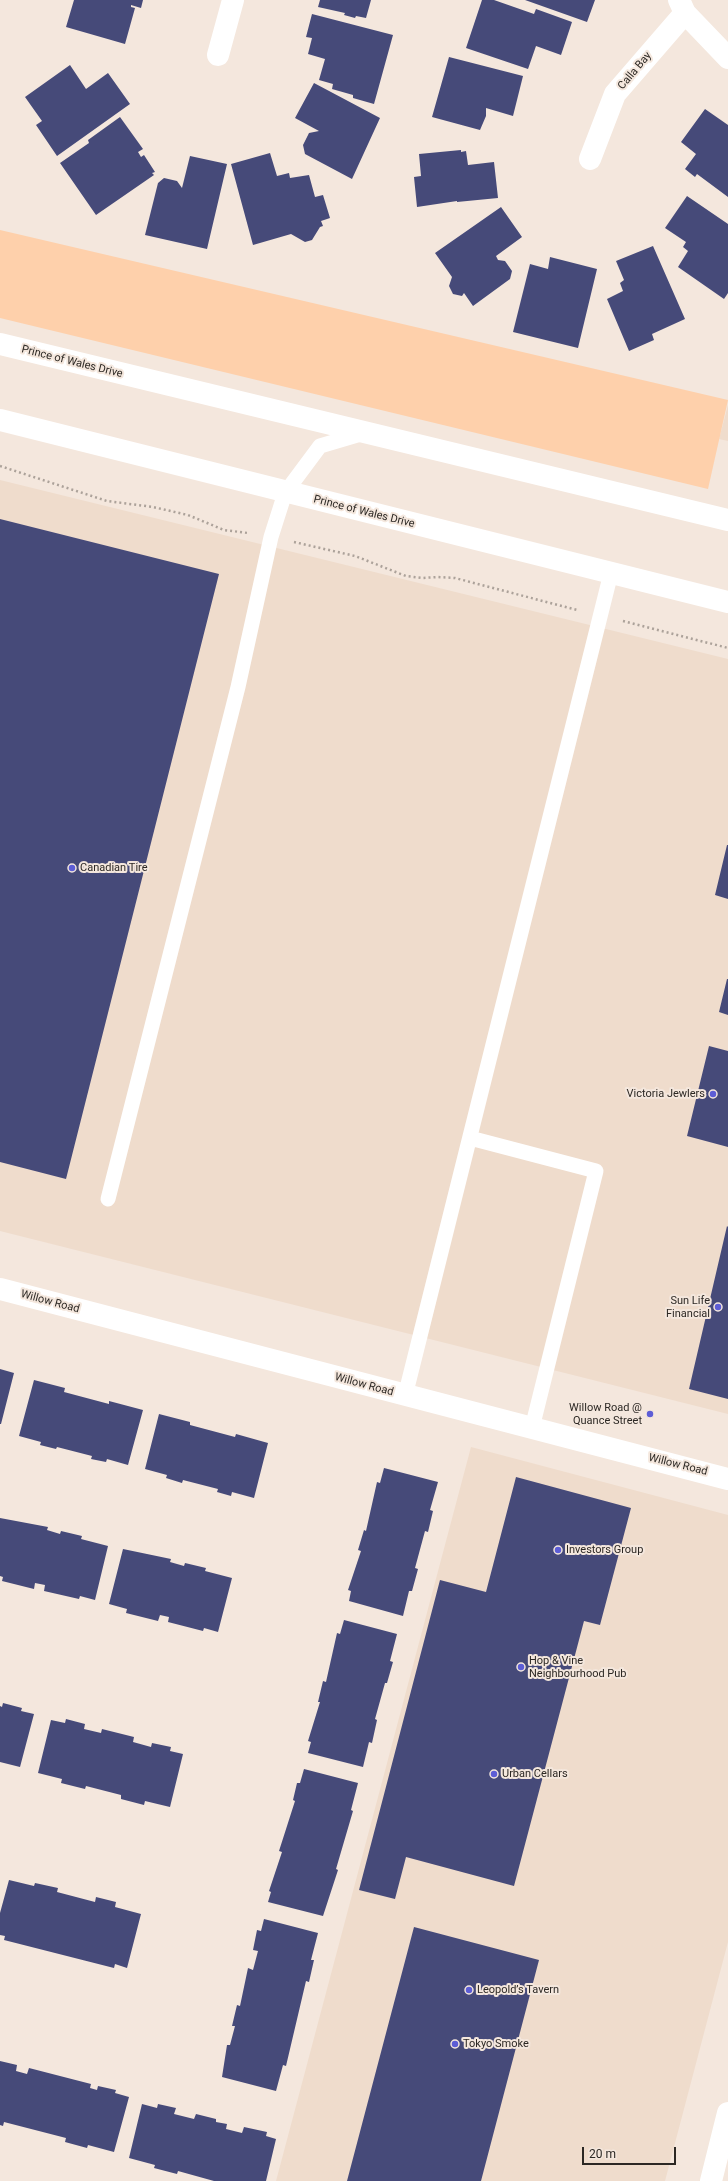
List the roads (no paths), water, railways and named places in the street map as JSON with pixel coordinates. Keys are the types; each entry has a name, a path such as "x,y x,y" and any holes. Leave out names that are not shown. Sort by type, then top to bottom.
{"main road":[{"path":"218,55 233,0"},
{"path":"682,6 728,58"},
{"name":"Calla Bay","path":"590,159 615,94 682,6"},
{"name":"Prince of Wales Drive","path":"0,344 728,520"},
{"name":"Prince of Wales Drive","path":"0,420 285,493 728,602"},
{"name":"Willow Road","path":"0,1289 405,1396 728,1479"},
{"path":"711,2181 728,2113"}],"lane":[{"path":"108,1199 238,687 271,537 285,493 320,446 368,432"},
{"path":"405,1396 599,615 611,573"},
{"path":"470,1138 596,1171 532,1428"}],"place":[{"name":"Canadian Tire","path":"72,868"},
{"name":"Victoria Jewlers","path":"713,1094"},
{"name":"Sun Life Financial","path":"718,1307"},
{"name":"Willow Road @ Quance Street","path":"650,1414"},
{"name":"Investors Group","path":"558,1550"},
{"name":"Hop & Vine Neighbourhood Pub","path":"521,1667"},
{"name":"Urban Cellars","path":"494,1774"},
{"name":"Leopold’s Tavern","path":"469,1990"},
{"name":"Tokyo Smoke","path":"455,2044"}]}
